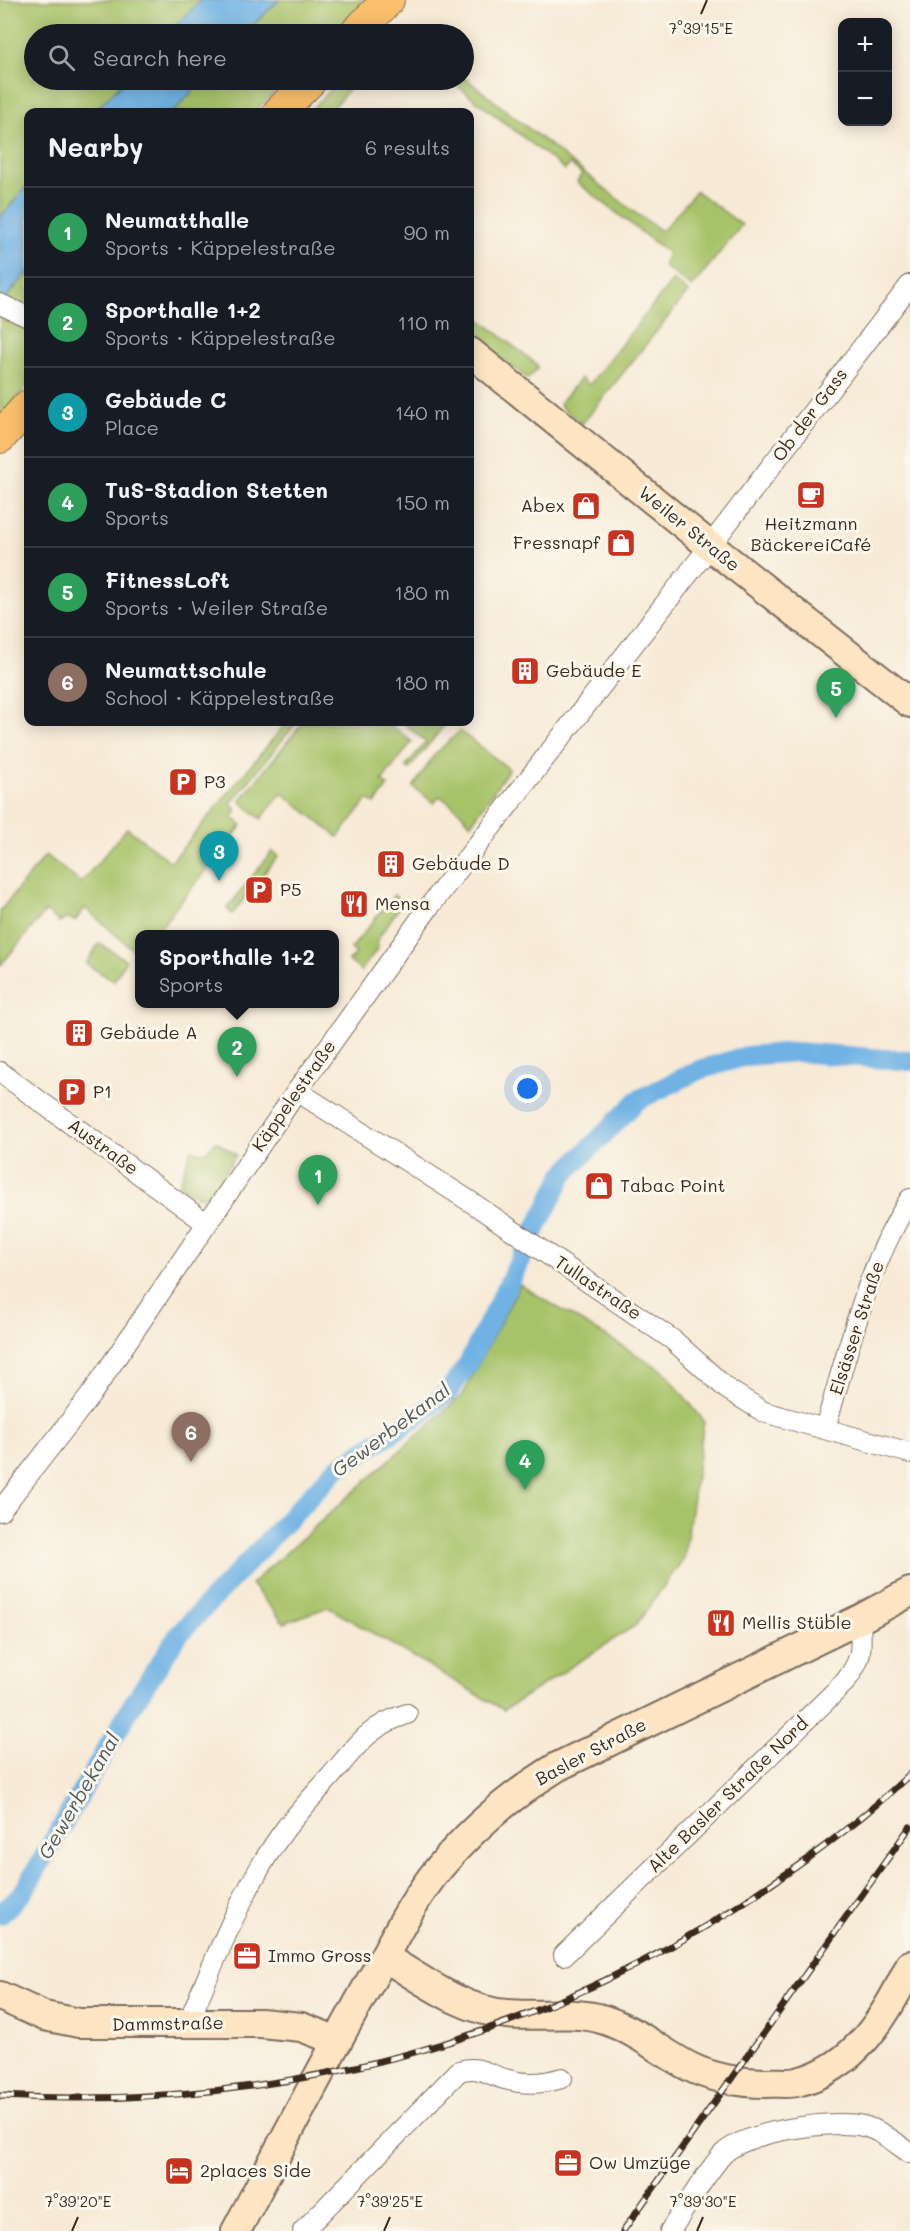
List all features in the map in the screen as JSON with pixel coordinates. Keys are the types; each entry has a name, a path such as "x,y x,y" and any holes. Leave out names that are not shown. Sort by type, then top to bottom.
{"main road":[{"path":"365,24 388,0"},
{"name":"Weiler Straße","path":"474,355 710,546 910,703"},
{"path":"0,437 24,410"},
{"name":"Basler Straße","path":"236,2231 420,1894 440,1867 470,1834 529,1784 557,1767 860,1619 910,1592"},
{"path":"384,1957 456,1999 481,2009 506,2014 562,2014 595,2018 627,2029 691,2067 709,2074 750,2083 797,2082 839,2064 876,2027 895,1998 910,1965"},
{"name":"Dammstraße","path":"0,1996 44,2016 79,2023 261,2023 292,2026 338,2041"}],"street":[{"name":"Ob der Gass","path":"710,546 910,285"},
{"path":"0,304 24,315"},
{"name":"Käppelestraße","path":"0,1511 90,1396 297,1091 429,907 710,546"},
{"name":"Austraße","path":"0,1072 206,1223"},
{"name":"Tullastraße","path":"297,1091 536,1246 673,1340 727,1389 765,1412 910,1453"},
{"name":"Elsässer Straße","path":"825,1428 874,1268 898,1218 910,1199"},
{"name":"Alte Basler Straße Nord","path":"564,1955 845,1682 857,1667 861,1654 860,1619"},
{"path":"188,2023 251,1884 287,1827 369,1732 407,1714"},
{"path":"303,2231 459,2071 472,2067 506,2080 535,2084 562,2078"},
{"path":"670,2231 723,2154 747,2139 781,2130 852,2124 866,2126 884,2134 910,2153"}],"green space":[{"path":"0,0 201,0 178,24 24,24 24,90 115,90 98,108 24,108 24,190 0,218"},
{"path":"279,0 367,0 342,24 254,24"},
{"path":"474,85 634,212 662,231 696,191 742,225 692,287 666,268 664,264 668,253 577,182 582,174 570,164 565,170 463,90 474,90"},
{"path":"194,90 277,90 258,108 177,108"},
{"path":"330,90 348,90 333,108 313,108"},
{"path":"24,277 24,390 0,418 0,305"},
{"path":"673,280 688,292 582,424 561,407 560,403 581,378 589,385"},
{"path":"477,317 538,368 528,379 474,337 474,321"},
{"path":"284,726 294,726 231,803 237,811 232,817 242,825 158,930 135,930 135,952 85,908 75,921 68,918 59,922 46,911 0,966 0,911 46,855 81,883 127,828 171,862"},
{"path":"300,726 392,726 412,742 382,781 388,786 375,804 368,799 338,837 282,793 261,819 240,801"},
{"path":"407,726 444,726 409,769 406,766 426,742"},
{"path":"460,731 509,769 471,824 440,796 434,803 413,787 435,754"},
{"path":"272,851 278,856 232,914 227,909"},
{"path":"394,895 403,902 377,940 378,948 361,971 349,961 356,953 351,949"},
{"path":"99,943 126,960 114,981 86,964"},
{"path":"216,1141 236,1155 209,1196 196,1196 179,1185 191,1150 207,1151"},
{"path":"520,1285 664,1371 704,1421 684,1558 636,1625 504,1710 328,1607 284,1623 251,1584 463,1394"}],"water":[{"path":"201,0 279,0 254,24 178,24"},
{"path":"115,90 194,90 177,108 98,108"},
{"path":"24,190 24,277 0,305 0,218"}],"waterway":[{"name":"Gewerbekanal","path":"0,1915 24,1891 131,1707 179,1634 336,1469 417,1417 448,1392 468,1364 563,1175 638,1100 699,1070 746,1056 797,1052 910,1061"}],"railway":[{"path":"0,2096 103,2098 205,2092 305,2077 403,2055 498,2025 592,1987 682,1940 806,1860 860,1818 910,1774"},
{"path":"623,2231 910,1827"}],"place":[{"name":"Heitzmann BäckereiCafé","path":"811,495"},
{"name":"Abex","path":"586,506"},
{"name":"Fressnapf","path":"621,543"},
{"name":"Gebäude E","path":"525,671"},
{"name":"FitnessLoft","path":"836,718"},
{"name":"P3","path":"183,782"},
{"name":"Gebäude D","path":"391,864"},
{"name":"Gebäude C","path":"219,881"},
{"name":"P5","path":"259,890"},
{"name":"Mensa","path":"354,904"},
{"name":"Gebäude A","path":"79,1033"},
{"name":"Sporthalle 1+2","path":"237,1077"},
{"name":"P1","path":"72,1092"},
{"name":"Tabac Point","path":"599,1186"},
{"name":"Neumatthalle","path":"318,1205"},
{"name":"Neumattschule","path":"191,1462"},
{"name":"TuS-Stadion Stetten","path":"525,1490"},
{"name":"Mellis Stüble","path":"721,1623"},
{"name":"Immo Gross","path":"247,1956"},
{"name":"Ow Umzüge","path":"568,2163"},
{"name":"2places Side","path":"179,2171"}]}
